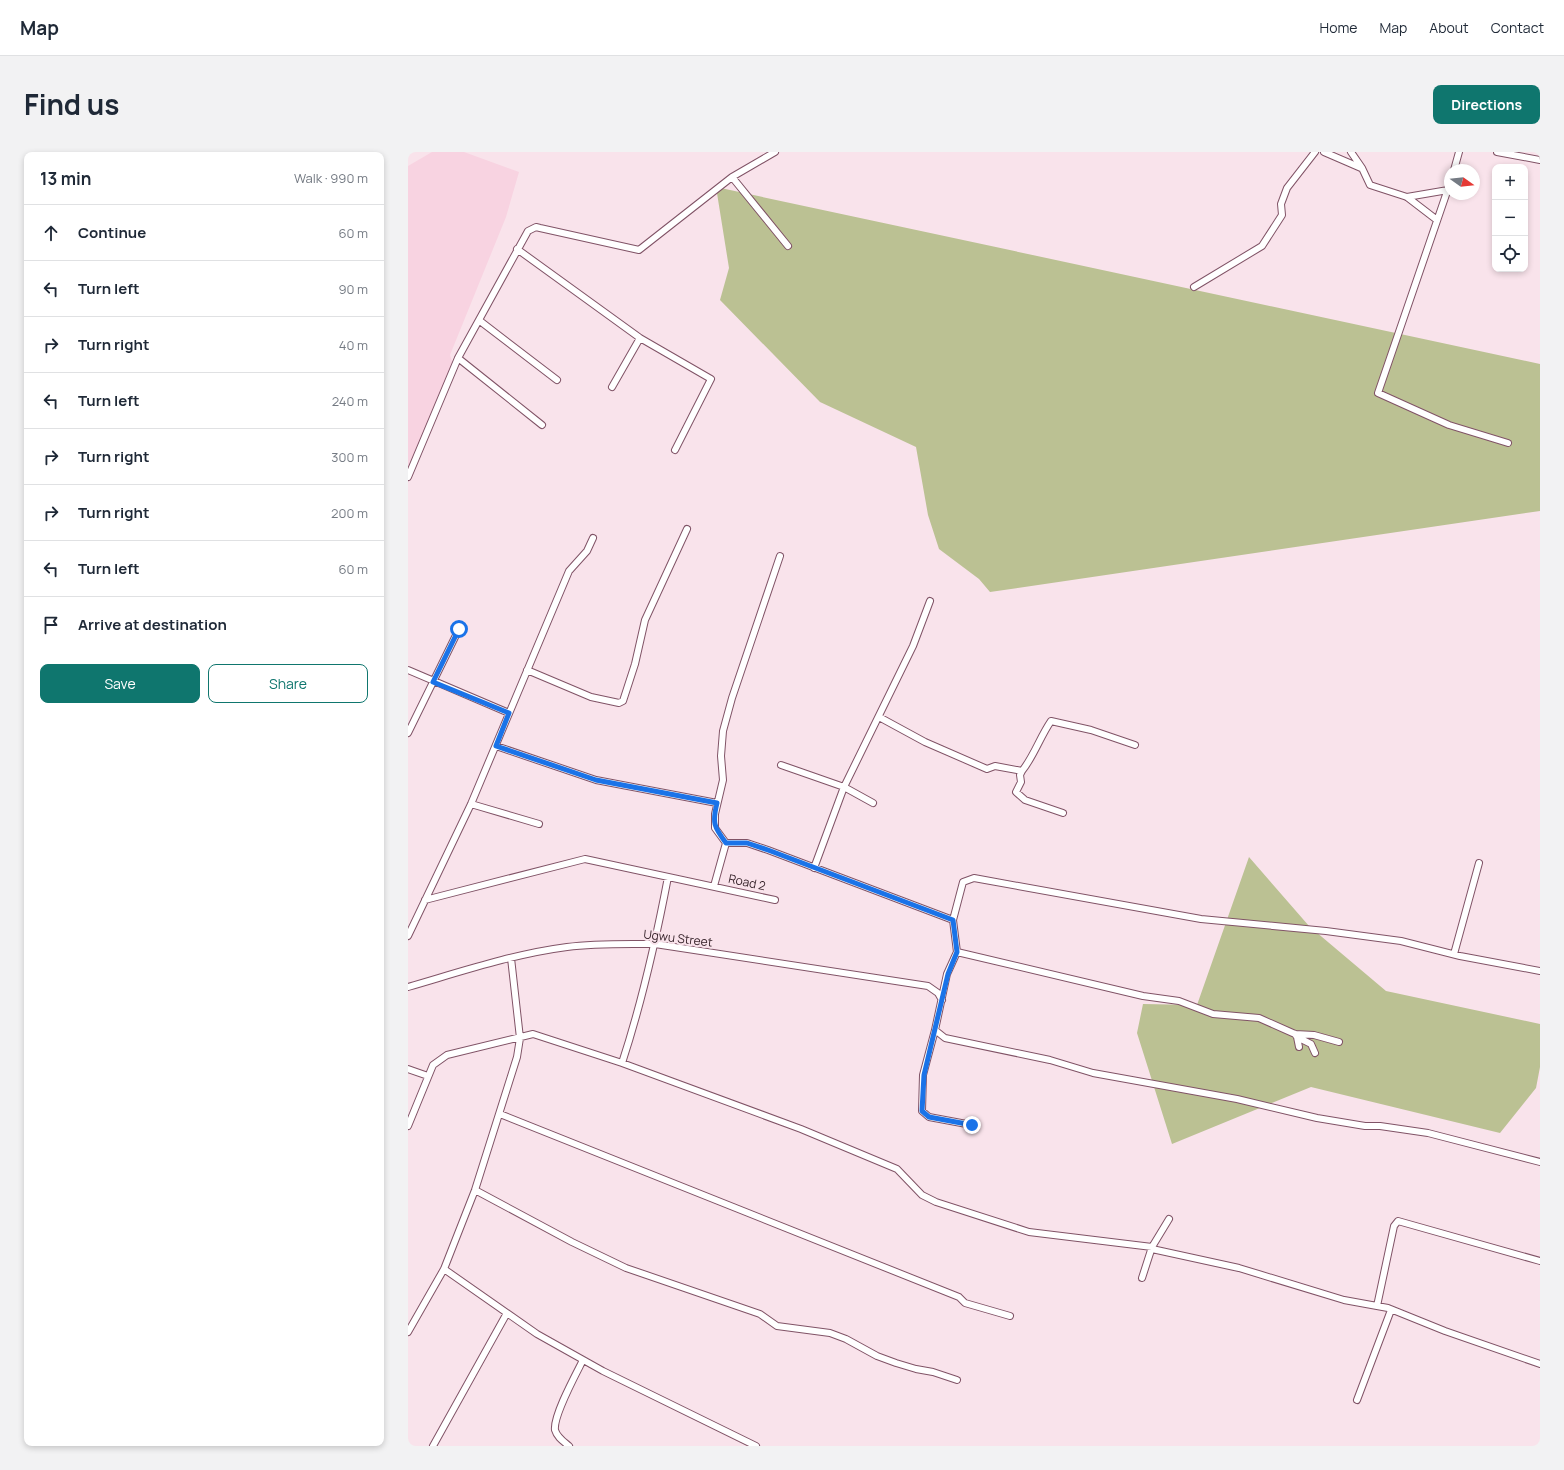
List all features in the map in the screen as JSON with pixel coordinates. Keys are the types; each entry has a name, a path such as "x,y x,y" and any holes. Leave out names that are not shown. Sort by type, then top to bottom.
{"street":[{"path":"408,477 458,358 480,321 517,249 528,231 536,228 639,250 732,177 775,152"},
{"path":"1194,287 1262,246 1282,215 1281,204 1287,188 1315,152"},
{"path":"1324,152 1362,168"},
{"path":"1351,152 1362,168 1370,186 1407,197 1437,220"},
{"path":"1456,164 1459,152"},
{"path":"1498,152 1540,160"},
{"path":"732,177 788,246"},
{"path":"1407,197 1444,191"},
{"path":"1444,200 1378,393 1449,425 1508,443"},
{"path":"517,249 640,338 712,379 675,450"},
{"path":"480,321 557,380"},
{"path":"612,387 640,338"},
{"path":"458,358 542,425"},
{"path":"527,670 591,697 619,703 623,701 635,664 645,620 687,529"},
{"path":"408,936 471,804 569,571 587,551 594,538"},
{"path":"726,843 715,828 715,814 723,780 721,756 723,731 732,698 780,556"},
{"path":"814,868 844,787 913,646 930,601"},
{"path":"408,733 459,629"},
{"path":"408,670 433,682 509,713"},
{"path":"879,717 925,742 987,769 995,766 1022,771"},
{"path":"1062,813 1025,800 1016,792 1021,782 1020,776 1022,771 1031,760 1040,738 1051,721 1091,730 1136,745"},
{"path":"496,746 596,780 717,803"},
{"path":"781,765 844,787 873,803"},
{"path":"471,804 538,824"},
{"path":"726,843 747,843 953,920"},
{"path":"714,886 726,843"},
{"name":"Road 2","path":"425,900 585,859 775,900"},
{"path":"1454,954 1479,863"},
{"path":"622,1064 637,1018 655,944 668,877"},
{"path":"972,1125 929,1117 922,1111 924,1075 948,974 957,952 953,920 964,882 974,878 985,878 1010,886 1120,903 1174,915 1326,931 1402,941 1454,954 1540,971"},
{"name":"Ugwu Street","path":"408,987 511,958 567,947 619,944 655,944 928,986 938,993 942,1000"},
{"path":"957,952 1143,996 1179,1001 1212,1014 1259,1018 1308,1042 1315,1053"},
{"path":"408,1332 444,1270 475,1190 500,1114 520,1038 511,958"},
{"path":"935,1030 945,1038 1050,1060 1093,1072 1236,1099 1317,1118 1365,1126 1380,1126 1428,1133 1540,1162"},
{"path":"408,1126 433,1065 447,1055 533,1034 622,1064 801,1129 897,1169 922,1195 936,1202 990,1218 1029,1232 1152,1248 1239,1268 1344,1300 1392,1310 1425,1321 1445,1331 1540,1364"},
{"path":"1296,1035 1314,1035 1339,1042"},
{"path":"1296,1035 1298,1047"},
{"path":"408,1069 428,1076"},
{"path":"500,1114 761,1219 822,1241 940,1291 959,1297 965,1303 1010,1316"},
{"path":"475,1190 572,1242 626,1268 760,1314 777,1326 830,1333 846,1339 877,1356 916,1369 933,1372 957,1380"},
{"path":"1142,1278 1152,1248 1169,1219"},
{"path":"1377,1306 1394,1226 1398,1221 1540,1261"},
{"path":"444,1270 537,1334 583,1360 756,1446"},
{"path":"1357,1400 1392,1310"},
{"path":"433,1446 507,1313"},
{"path":"569,1446 559,1438 555,1429 557,1416 583,1360"}],"shaded area":[{"path":"432,152 464,152 519,172 506,217 450,355 453,364 408,483 408,166"}],"green space":[{"path":"716,187 1540,364 1540,511 990,592 979,579 939,549 928,515 916,447 820,402 720,300 729,268"},
{"path":"1249,857 1309,926 1386,991 1540,1024 1540,1067 1536,1088 1500,1133 1311,1087 1172,1144 1137,1033 1143,1004 1197,1005"}],"route":[{"path":"459,629 433,682 509,713 496,746 596,780 717,803 715,828 726,843 747,843 768,850 953,920 957,952 948,974 924,1075 921,1102 922,1111 929,1117 972,1125"}]}
